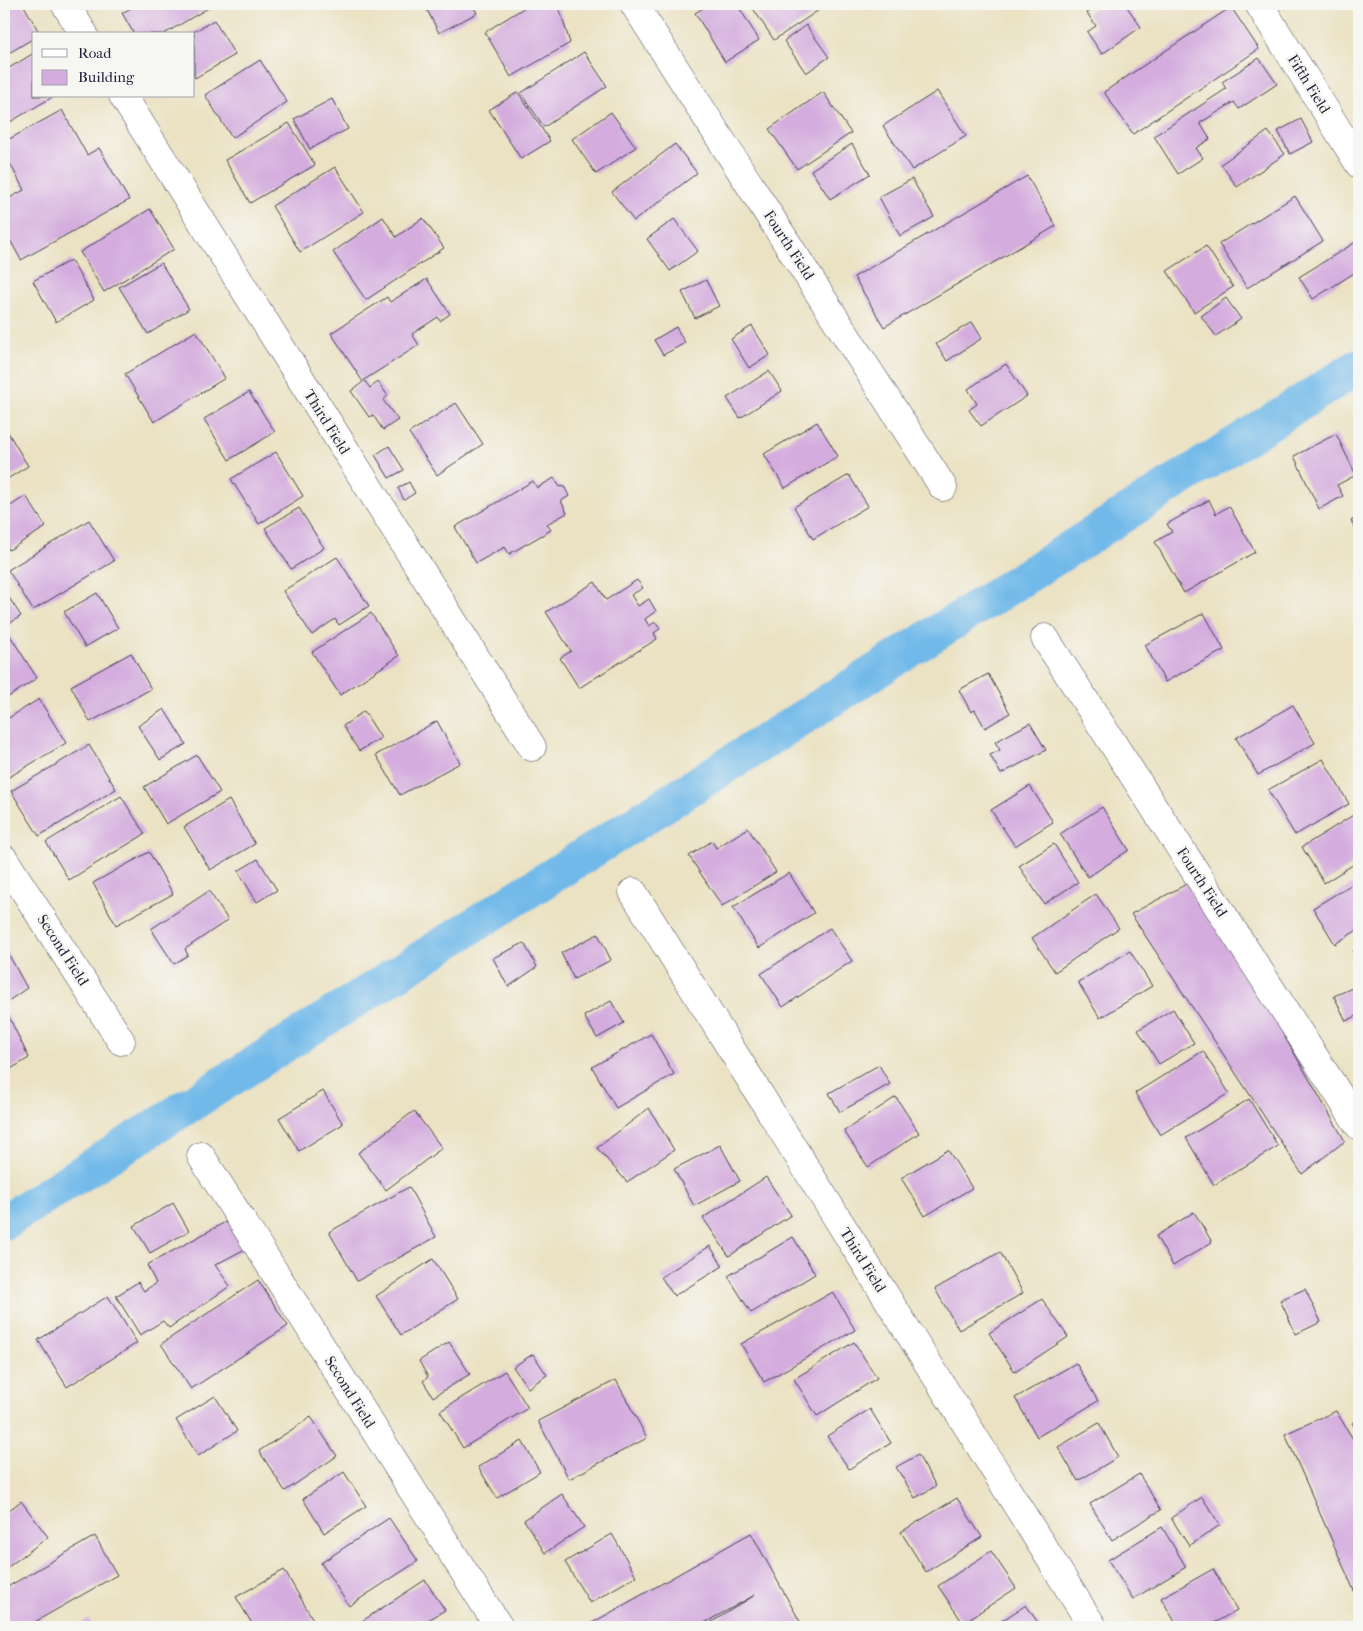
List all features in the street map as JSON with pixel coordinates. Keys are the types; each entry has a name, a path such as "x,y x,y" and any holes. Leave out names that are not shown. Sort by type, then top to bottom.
{"street":[{"path":"65,4 83,32"},
{"name":"Fourth Field","path":"634,4 943,487"},
{"name":"Fifth Field","path":"1259,4 1359,164"},
{"name":"Third Field","path":"124,98 532,747"},
{"name":"Fourth Field","path":"1045,638 1359,1126"},
{"name":"Second Field","path":"4,858 121,1040"},
{"name":"Third Field","path":"633,892 1093,1627"},
{"name":"Second Field","path":"201,1156 499,1627"}],"building":[{"path":"4,4 23,4 39,32 32,32 32,39 4,56"},
{"path":"138,4 215,4 167,32 133,32 122,13"},
{"path":"424,4 472,4 477,13 439,33"},
{"path":"530,4 558,4 570,43 511,77 485,32"},
{"path":"710,4 737,4 759,40 725,62 695,13"},
{"path":"750,4 815,4 819,10 774,40"},
{"path":"1101,4 1125,4 1141,27 1102,54 1087,32 1096,26 1087,13"},
{"path":"1231,7 1259,49 1133,134 1104,92"},
{"path":"214,20 235,55 195,78 195,32 193,32"},
{"path":"806,25 829,57 806,73 784,41"},
{"path":"584,52 607,86 544,127 521,93"},
{"path":"32,54 32,98 51,98 5,125 4,122 4,71"},
{"path":"1259,58 1277,84 1239,109 1234,102 1200,123 1210,139 1196,148 1203,158 1178,174 1154,136 1226,89 1222,82"},
{"path":"260,60 287,102 232,138 205,95"},
{"path":"937,91 966,136 912,170 883,126"},
{"path":"518,92 550,141 521,159 489,110"},
{"path":"823,92 851,133 797,169 769,129"},
{"path":"332,99 348,129 310,149 294,119"},
{"path":"62,110 87,155 99,148 129,200 21,260 4,229 4,201 24,190 4,152 4,142"},
{"path":"611,112 636,147 596,174 572,139"},
{"path":"1301,119 1313,142 1290,154 1278,131"},
{"path":"289,123 315,165 250,203 225,160"},
{"path":"1268,131 1285,154 1237,187 1221,164"},
{"path":"675,144 697,173 634,221 612,192"},
{"path":"852,144 870,174 830,199 811,170"},
{"path":"335,167 364,212 300,252 272,206"},
{"path":"1027,176 1056,226 884,327 854,277"},
{"path":"912,179 934,217 900,236 879,197"},
{"path":"1295,196 1323,241 1247,288 1219,244"},
{"path":"150,209 174,249 104,292 80,252"},
{"path":"383,217 396,237 423,218 444,248 366,300 333,252"},
{"path":"674,219 698,251 670,271 647,239"},
{"path":"1359,240 1359,270 1313,299 1299,277"},
{"path":"1206,246 1233,287 1194,312 1167,271"},
{"path":"71,260 94,300 56,322 33,281"},
{"path":"161,263 189,309 148,334 119,287"},
{"path":"427,279 450,314 440,321 438,317 412,334 419,345 364,380 370,388 378,382 388,396 383,400 398,420 383,430 373,415 369,417 351,391 363,382 331,333 387,297 390,302"},
{"path":"706,280 719,306 695,318 682,292"},
{"path":"1226,298 1241,319 1216,336 1201,316"},
{"path":"972,322 982,338 947,361 936,344"},
{"path":"752,326 770,355 749,368 731,339"},
{"path":"676,327 685,343 663,355 654,340"},
{"path":"196,331 225,378 154,422 125,374"},
{"path":"1006,364 1027,396 981,426 969,410 977,404 968,389"},
{"path":"769,371 782,391 740,418 727,398"},
{"path":"249,392 275,432 229,460 204,419"},
{"path":"456,403 483,444 437,475 409,433"},
{"path":"817,422 838,456 785,488 764,454"},
{"path":"6,429 28,466 4,481 4,430"},
{"path":"1336,434 1356,475 1337,485 1343,496 1319,509 1294,456"},
{"path":"389,446 404,470 389,478 375,455"},
{"path":"276,452 303,496 259,524 231,479"},
{"path":"849,475 868,506 813,539 794,507"},
{"path":"554,478 560,487 564,486 569,496 561,501 567,513 547,524 551,530 509,554 505,547 476,563 455,527 533,481 537,488"},
{"path":"409,482 415,493 404,500 398,488"},
{"path":"26,496 46,527 9,550 4,543 4,510"},
{"path":"1209,500 1216,514 1229,506 1255,552 1184,593 1155,542 1172,532 1167,524"},
{"path":"299,508 324,548 291,569 265,528"},
{"path":"1359,516 1359,534 1351,521"},
{"path":"89,520 114,561 33,610 8,570"},
{"path":"337,557 369,606 339,625 335,619 312,635 283,591"},
{"path":"637,580 643,588 631,595 638,606 649,599 656,611 645,619 649,626 655,622 660,629 654,633 657,639 579,688 560,658 571,651 546,612 595,582 606,600"},
{"path":"4,590 21,616 4,627"},
{"path":"97,593 118,628 85,647 64,612"},
{"path":"371,613 399,656 340,695 312,652"},
{"path":"1204,613 1224,650 1165,682 1145,645"},
{"path":"9,634 37,678 4,700 4,637"},
{"path":"131,653 151,689 90,722 71,686"},
{"path":"988,674 1010,713 985,728 975,710 971,712 959,690"},
{"path":"39,699 66,743 4,780 4,721"},
{"path":"1293,705 1315,743 1258,775 1236,738"},
{"path":"164,709 186,744 160,760 138,726"},
{"path":"364,711 381,738 359,751 343,726"},
{"path":"437,721 460,763 400,795 376,755"},
{"path":"1030,723 1046,750 1001,774 990,755 1000,750 995,742"},
{"path":"89,745 116,789 39,836 11,791"},
{"path":"197,755 220,792 166,824 144,787"},
{"path":"1323,759 1349,804 1295,835 1268,790"},
{"path":"1030,786 1053,822 1015,846 991,810"},
{"path":"121,796 145,834 69,880 46,842"},
{"path":"229,800 255,844 210,870 184,827"},
{"path":"1102,807 1129,850 1088,877 1060,834"},
{"path":"1355,814 1359,820 1359,861 1324,883 1302,847"},
{"path":"748,828 776,872 722,906 689,856 712,841 716,848"},
{"path":"1054,844 1078,882 1044,904 1019,866"},
{"path":"149,852 173,894 116,925 93,883"},
{"path":"258,859 277,890 257,902 238,871"},
{"path":"789,873 814,913 759,948 733,907"},
{"path":"1194,880 1345,1141 1302,1174 1131,914"},
{"path":"1359,880 1359,929 1335,944 1313,908"},
{"path":"209,891 228,920 185,949 188,955 174,964 151,929"},
{"path":"1096,894 1119,928 1055,972 1032,938"},
{"path":"830,928 852,961 783,1007 761,974"},
{"path":"598,934 611,960 574,979 561,953"},
{"path":"524,943 537,967 508,987 493,958"},
{"path":"4,946 27,988 4,1004"},
{"path":"1359,947 1359,962 1353,951"},
{"path":"1130,951 1152,986 1100,1018 1078,982"},
{"path":"1359,985 1359,1015 1346,1021 1334,996"},
{"path":"611,1001 624,1023 597,1038 584,1016"},
{"path":"1173,1009 1194,1043 1159,1064 1138,1030"},
{"path":"7,1013 29,1058 4,1073 4,1015"},
{"path":"651,1034 674,1074 616,1108 592,1067"},
{"path":"1203,1051 1229,1093 1160,1135 1135,1093"},
{"path":"879,1065 890,1084 840,1112 829,1093"},
{"path":"323,1091 343,1124 299,1151 279,1118"},
{"path":"896,1097 919,1133 868,1167 844,1131"},
{"path":"1249,1099 1278,1146 1214,1185 1186,1138"},
{"path":"649,1108 674,1150 627,1182 597,1148"},
{"path":"414,1111 442,1148 386,1190 358,1153"},
{"path":"720,1145 740,1181 694,1206 674,1169"},
{"path":"948,1150 972,1188 925,1216 901,1178"},
{"path":"766,1177 791,1215 729,1256 703,1218"},
{"path":"409,1187 436,1237 357,1281 329,1232"},
{"path":"173,1203 189,1231 150,1253 134,1226"},
{"path":"1194,1212 1212,1242 1173,1266 1156,1236"},
{"path":"229,1220 245,1249 215,1265 230,1286 169,1328 163,1321 140,1335 116,1296 138,1282 144,1291 156,1283 147,1265"},
{"path":"793,1237 815,1274 751,1313 728,1276"},
{"path":"710,1246 723,1266 674,1296 661,1277"},
{"path":"1000,1252 1023,1293 959,1330 935,1289"},
{"path":"433,1259 458,1299 401,1335 376,1296"},
{"path":"258,1280 288,1326 191,1389 161,1344"},
{"path":"1305,1289 1321,1322 1296,1334 1280,1300"},
{"path":"833,1292 855,1330 764,1382 741,1344"},
{"path":"108,1296 137,1343 67,1387 38,1340"},
{"path":"1042,1299 1068,1337 1015,1372 989,1333"},
{"path":"449,1342 470,1374 433,1397 423,1381 428,1377 419,1361"},
{"path":"854,1342 877,1378 817,1416 794,1379"},
{"path":"533,1354 547,1375 528,1388 513,1367"},
{"path":"1076,1363 1098,1401 1037,1437 1015,1398"},
{"path":"505,1371 528,1408 463,1448 440,1411"},
{"path":"616,1380 647,1438 569,1479 538,1421"},
{"path":"215,1396 237,1431 198,1456 176,1420"},
{"path":"870,1409 891,1443 849,1469 827,1436"},
{"path":"1336,1411 1359,1449 1359,1602 1285,1434"},
{"path":"311,1417 337,1456 285,1491 259,1451"},
{"path":"1359,1418 1359,1434 1352,1423"},
{"path":"1099,1423 1118,1457 1078,1481 1058,1447"},
{"path":"522,1441 540,1472 497,1498 478,1467"},
{"path":"918,1455 936,1486 915,1498 896,1467"},
{"path":"344,1472 366,1506 324,1533 303,1499"},
{"path":"1139,1474 1161,1510 1112,1540 1090,1504"},
{"path":"562,1494 584,1527 545,1553 524,1520"},
{"path":"1202,1497 1220,1525 1189,1546 1171,1518"},
{"path":"957,1498 982,1537 926,1572 901,1532"},
{"path":"21,1501 48,1537 4,1570 4,1514"},
{"path":"389,1518 418,1561 349,1606 321,1563"},
{"path":"1162,1527 1186,1567 1133,1599 1108,1560"},
{"path":"751,1533 803,1627 704,1627 755,1595 697,1627 585,1627"},
{"path":"612,1534 636,1576 590,1603 565,1562"},
{"path":"95,1536 117,1575 26,1627 6,1627 4,1623 4,1589"},
{"path":"991,1551 1016,1588 963,1623 938,1586"},
{"path":"1213,1569 1237,1610 1207,1627 1178,1627 1161,1598"},
{"path":"284,1570 314,1621 303,1627 254,1627 236,1597"},
{"path":"425,1580 445,1610 417,1627 353,1627"},
{"path":"1026,1605 1041,1627 992,1627"},
{"path":"88,1619 94,1627 75,1627"}],"waterway":[{"path":"4,1222 1359,366"}]}
